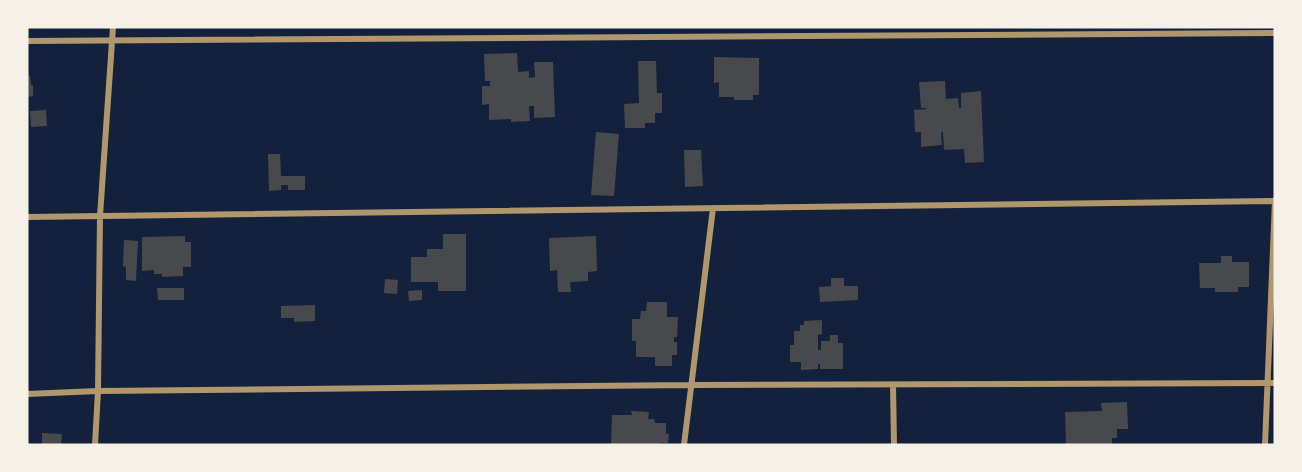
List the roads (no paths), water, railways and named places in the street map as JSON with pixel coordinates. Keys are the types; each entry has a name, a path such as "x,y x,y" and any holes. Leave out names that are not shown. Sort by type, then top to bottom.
{"street":[{"path":"95,445 98,391 100,216 113,27"},
{"path":"27,41 1275,33"},
{"path":"27,217 1275,200 1272,383 1265,445"},
{"path":"684,445 713,208"},
{"path":"27,394 98,391 691,385 1272,383"},
{"path":"892,385 894,445"}]}
